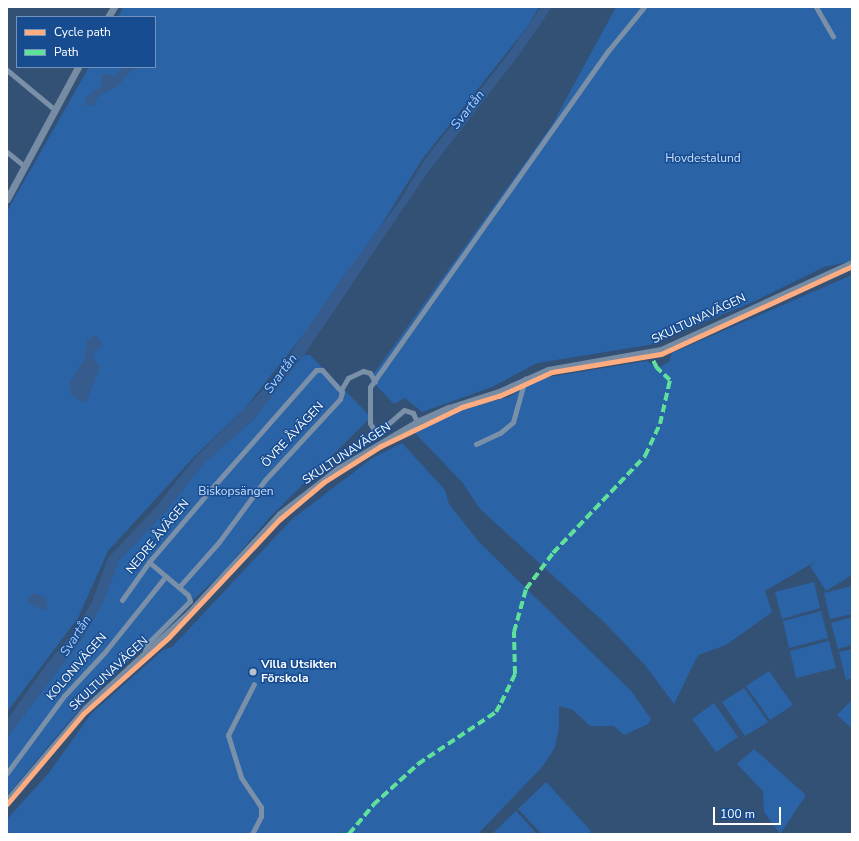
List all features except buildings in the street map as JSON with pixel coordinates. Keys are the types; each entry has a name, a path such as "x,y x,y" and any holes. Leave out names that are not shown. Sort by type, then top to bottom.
{"street":[{"path":"109,16 114,7"},
{"path":"417,422 413,413 404,410 380,430 372,428 370,387 375,382 398,345 449,278 608,51 644,7"},
{"path":"816,7 833,37"},
{"path":"7,199 54,109 77,68"},
{"path":"7,70 54,109"},
{"path":"8,155 24,166"},
{"name":"SKULTUNAVÄGEN","path":"7,801 76,718 145,651 189,613 291,505 338,469 417,422 499,392 525,379 557,367 663,350 827,272 852,263"},
{"name":"NEDRE ÅVÄGEN","path":"122,600 149,562 316,370 322,370 341,390"},
{"name":"ÖVRE ÅVÄGEN","path":"179,587 219,542 265,480 340,399 341,390 348,378 363,371 372,375 375,382"},
{"path":"476,444 500,433 513,422 525,379"},
{"path":"145,651 148,643 190,601 179,587 165,577 149,562"},
{"name":"KOLONIVÄGEN","path":"7,772 64,696 104,653 165,577"},
{"path":"252,834 261,816 261,807 241,777 228,736 254,684"}],"green space":[{"path":"123,7 539,7 527,27 423,158 380,227 308,329 245,408 194,457 108,551 78,618 7,712 7,211 88,68 156,68 156,16 118,16"},
{"name":"Hovdestalund","path":"616,7 852,7 852,261 824,267 755,301 649,345 537,363 492,387 422,412 405,398 394,404 370,379 552,125"},
{"path":"852,275 852,545 849,547 852,546 852,575 826,591 810,566 816,561 765,591 772,612 726,645 698,655 674,704 644,664 605,623 480,509 462,482 415,433 456,410 509,397 543,378 647,361 657,368 669,362 672,353"},
{"name":"Biskopsängen","path":"304,355 310,355 368,414 368,420 268,519 226,569 88,699 7,796 7,737 84,636 102,604 119,560 165,512 205,462 252,421"},
{"path":"402,443 445,490 449,504 478,541 632,692 651,719 648,724 624,735 614,726 590,726 573,710 559,706 559,729 554,749 542,767 478,834 7,834 7,819 48,774 91,714 163,650 172,647 291,520 371,459"},
{"path":"814,582 820,608 782,619 775,592"},
{"path":"852,586 852,614 830,619 824,593"},
{"path":"821,611 828,638 789,648 783,621"},
{"path":"852,617 852,645 838,649 831,623"},
{"path":"829,641 836,668 796,678 790,651"},
{"path":"852,649 852,678 846,680 839,652"},
{"path":"769,671 793,705 770,720 746,686"},
{"path":"744,688 768,722 745,736 722,702"},
{"path":"852,700 852,729 837,715"},
{"path":"714,703 738,737 716,752 692,719"},
{"path":"754,749 806,795 780,834 764,812 763,791 737,764"},
{"path":"546,782 591,831 588,834 542,834 518,809"},
{"path":"516,811 537,834 492,834"}],"water":[{"name":"Svartån","path":"541,7 552,7 519,55 428,172 304,355 252,421 205,462 165,512 119,560 102,604 84,636 7,737 7,720 49,661 74,632 92,602 108,558 156,507 195,458 273,380 339,282 399,202 425,159 506,57"},
{"path":"122,68 138,68 130,71 119,85 98,97 93,106 86,105 85,98 101,86 101,74 115,75"},
{"path":"96,335 103,346 94,350 93,356 100,368 87,400 82,402 70,393 70,382 85,358 87,340"},
{"path":"32,593 46,597 47,610 33,606 27,600"}],"marked path":[{"path":"349,834 373,805 418,764 496,712 515,674 514,632 526,589 553,553 645,456 660,424 670,380 657,368 651,356"}],"cycle path":[{"path":"7,804 83,714 169,637 280,519 324,482 381,446 462,407 499,396 552,372 661,354 852,266"}],"place":[{"name":"Villa Utsikten Förskola","path":"253,672"}]}
